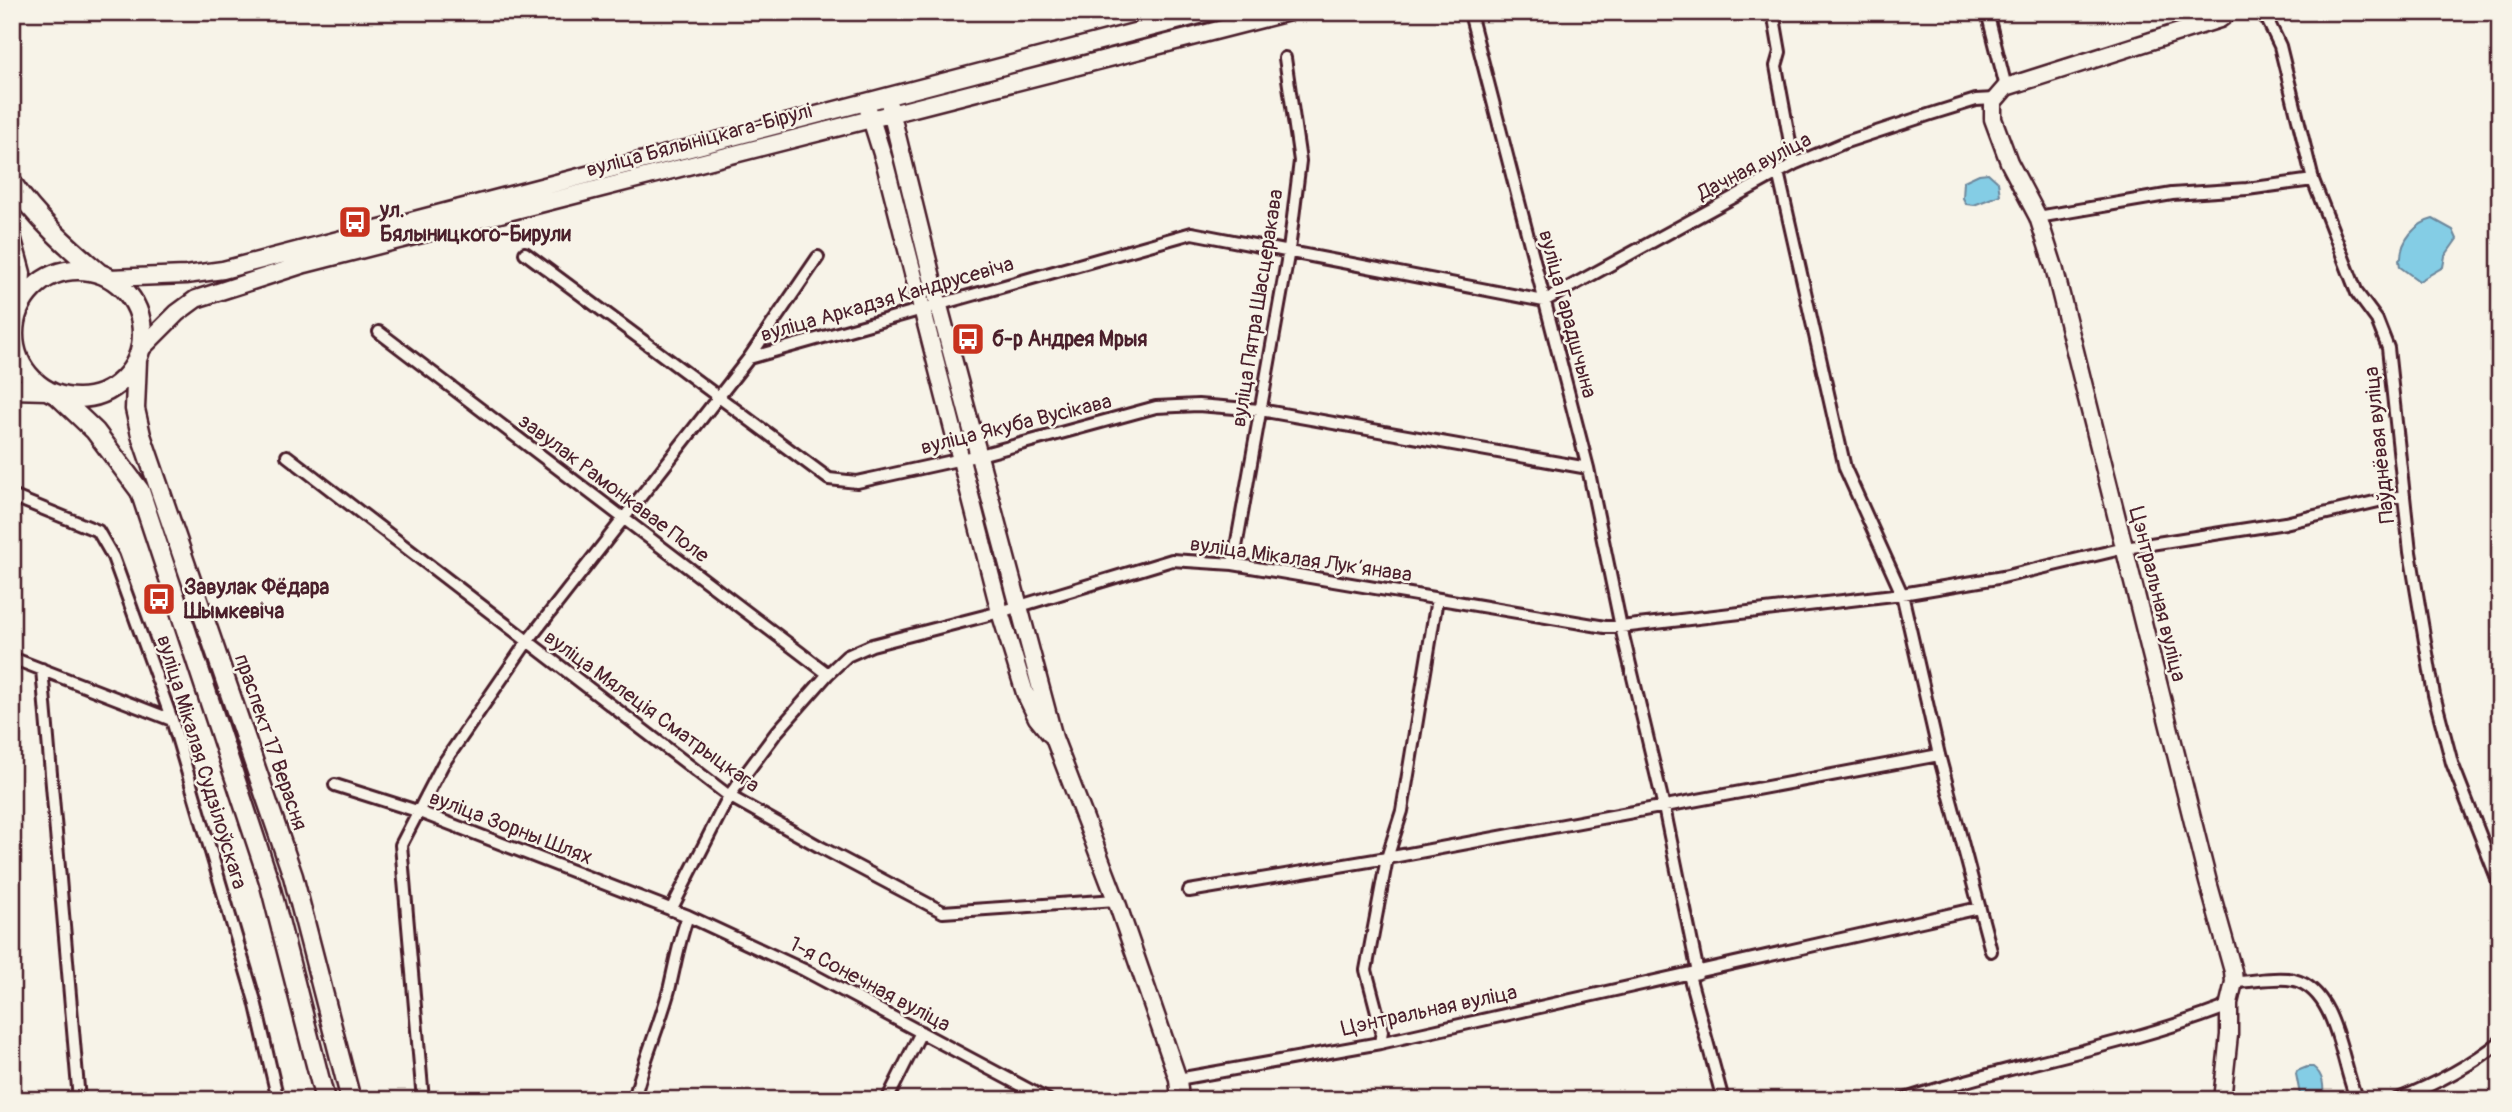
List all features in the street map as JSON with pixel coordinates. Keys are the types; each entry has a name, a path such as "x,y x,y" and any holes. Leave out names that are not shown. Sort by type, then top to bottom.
{"main road":[{"name":"вуліца Бялыніцкага-Бірулі","path":"104,275 186,275 223,270 1211,12"},
{"name":"вуліца Бялыніцкага-Бірулі","path":"138,355 177,313 196,299 305,264 1289,12"},
{"path":"1994,99 2006,87 2220,19 2229,12"},
{"path":"888,97 939,306 1054,738 1116,900 1178,1079 1180,1100"},
{"name":"Цэнтральная вуліца","path":"1994,99 1992,116 2002,147 2038,216 2054,267 2234,982 2229,1003 2229,1035 2222,1100"},
{"path":"866,103 884,160 1000,612 1025,693 1037,718 1054,738"},
{"path":"12,183 30,209 66,245 125,291 137,309 142,329 138,355 125,378 108,391 78,398 52,392 12,389"},
{"path":"12,240 21,273 14,339 19,359 30,377 52,392 95,431 140,491 269,881 325,1100"},
{"path":"16,315 24,298 39,283 57,273 78,270 104,275"},
{"name":"праспект 17 Верасня","path":"138,355 135,409 141,435 293,876 351,1100"}],"street":[{"path":"1773,12 1780,52 1776,66 1794,164"},
{"path":"1987,12 2006,87"},
{"name":"Паўднёвая вуліца","path":"2260,12 2280,46 2314,180 2357,293 2377,320 2386,341 2410,552 2440,723 2452,763 2500,886"},
{"name":"вуліца Гарадшчына","path":"1470,13 1588,468 1621,627"},
{"name":"вуліца Пятра Шасцеракава","path":"1233,564 1289,250 1300,161 1285,58"},
{"name":"Дачная вуліца","path":"1544,301 1794,164 1846,142 1976,100 1994,99"},
{"path":"1778,172 1845,468 1902,594 1939,755 1991,951"},
{"path":"2038,216 2172,194 2247,189 2314,180"},
{"name":"вуліца Аркадзя Кандрусевіча","path":"417,811 443,764 527,642 749,358 1192,233 1544,301"},
{"name":"вуліца Якуба Вусікава","path":"525,253 829,479 857,482 980,455 1156,407 1198,405 1260,410 1588,468"},
{"path":"749,358 818,257"},
{"name":"завулак Рамонкавае Поле","path":"379,331 828,674"},
{"name":"вуліца Мялеція Сматрыцкага","path":"287,456 729,796 943,912 1116,900"},
{"name":"вуліца Мікалая Лукʼянава","path":"671,910 729,796 776,733 847,656 872,645 1000,612 1171,560 1233,564 1605,627 1621,627 1902,594 2003,577 2125,548 2286,523 2403,495"},
{"name":"вуліца Мікалая Судзілоўскага","path":"12,496 98,531 113,557 172,719 255,1002 278,1100"},
{"path":"1380,1043 1382,1031 1366,970 1387,858 1402,811 1437,599"},
{"path":"1621,627 1664,807 1693,974 1723,1100"},
{"path":"12,658 172,719"},
{"path":"42,669 79,1100"},
{"path":"1189,891 1387,858 1939,755"},
{"name":"вуліца Зорны Шлях","path":"335,785 417,811 671,910"},
{"path":"417,811 401,845 423,1100"},
{"name":"Цэнтральная вуліца","path":"1178,1079 1380,1043 1979,908"},
{"name":"1-я Сонечная вуліца","path":"671,910 787,961 1048,1100"},
{"path":"634,1100 642,1067 668,992 688,916"},
{"path":"2234,982 2290,980 2319,994 2327,1007 2357,1100"},
{"path":"1902,1100 1954,1083 2163,1029 2221,1009 2229,1003"},
{"path":"887,1100 920,1032"},
{"path":"2396,1100 2424,1089 2462,1068 2500,1042"}],"water":[{"path":"1988,173 1998,182 2000,195 1974,205 1966,204 1963,198 1964,181"},
{"path":"2433,219 2453,230 2457,239 2445,256 2443,267 2419,281 2400,267 2399,260 2411,233 2421,224"},
{"path":"2307,1067 2317,1070 2321,1078 2323,1100 2301,1100 2296,1074"}],"place":[{"name":"ул. Бялыницкого-Бирули","path":"355,222"},
{"name":"б-р Андрея Мрыя","path":"968,339"},
{"name":"Завулак Фёдара Шымкевіча","path":"159,599"}]}
